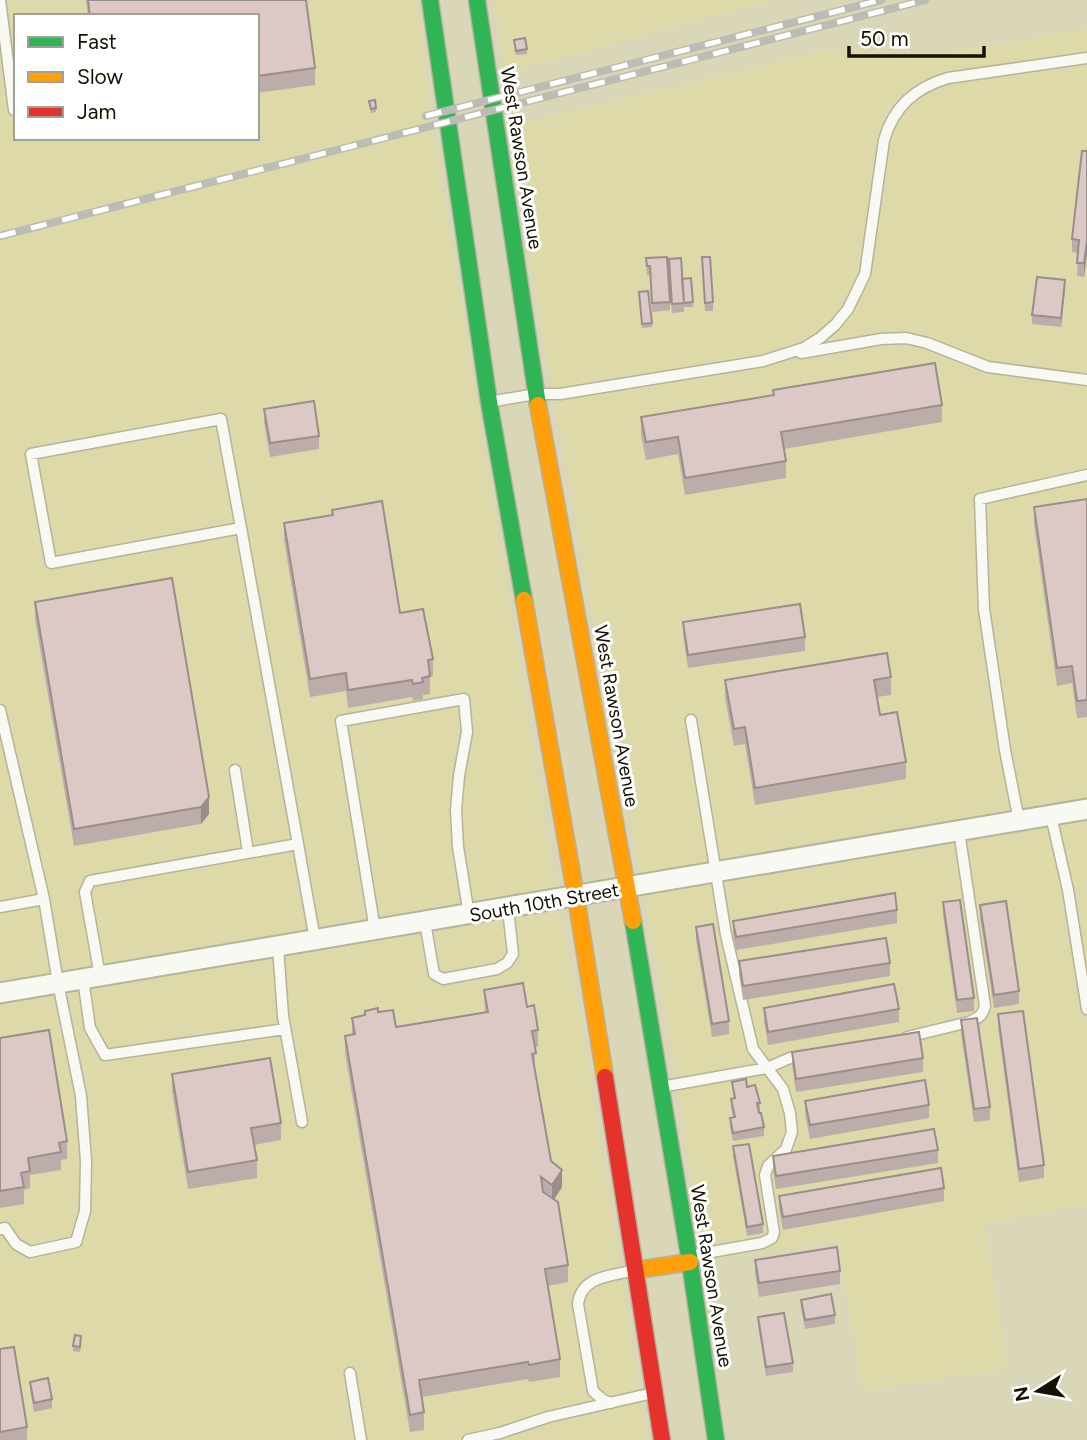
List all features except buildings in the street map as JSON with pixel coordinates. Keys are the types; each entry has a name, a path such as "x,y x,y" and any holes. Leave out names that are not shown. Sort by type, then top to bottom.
{"main road":[{"path":"430,0 489,402 576,897 663,1440"},
{"name":"West Rawson Avenue","path":"477,0 536,394 627,888 689,1259 716,1440"},
{"path":"637,1270 689,1259"}],"street":[{"name":"South 10th Street","path":"0,993 1087,810"}],"lane":[{"path":"0,0 14,110"},
{"path":"786,355 804,348 835,325 849,309 858,292 869,253 884,140 888,123 900,106 931,83 948,78 1087,58"},
{"path":"489,402 536,394 560,394 881,339 906,338 927,343 988,367 1087,380"},
{"path":"241,528 51,563 31,454 221,419 241,528 298,844 315,941"},
{"path":"1019,821 1005,750 984,609 980,499 1087,475"},
{"path":"376,931 341,721 464,699 467,732 456,810 458,847 469,915"},
{"path":"0,710 44,899 81,1096 86,1161 85,1210 76,1242 30,1252 16,1244 5,1228 0,1229"},
{"path":"689,1259 762,1243 772,1238 775,1232 765,1175 768,1166 786,1149 792,1132 783,1089 753,1049 726,935 691,720"},
{"path":"234,770 248,852"},
{"path":"1051,816 1068,890 1087,1009"},
{"path":"893,1040 944,1029 979,1018 984,1013 959,831"},
{"path":"285,1028 106,1055 90,1028 92,978 85,892 90,881 298,844"},
{"path":"0,907 44,899"},
{"path":"425,922 431,965 434,974 443,979 497,969 507,962 513,954 509,909"},
{"path":"278,947 285,1028 302,1122"},
{"path":"660,1087 767,1069 790,1058 816,1054"},
{"path":"612,1404 593,1391 578,1304 579,1292 590,1282 637,1270"},
{"path":"350,1373 361,1440"},
{"path":"468,1440 500,1433 548,1417 656,1393"}],"shaded area":[{"path":"0,0 416,0 436,149 547,833 591,1084 647,1440 0,1440"},
{"path":"494,0 772,0 505,73"},
{"path":"1087,28 1087,1205 984,1223 1008,1368 863,1391 837,1240 704,1262 670,1037 542,334 512,126 828,49 931,52 1006,44"}],"railway":[{"path":"426,116 881,0"},
{"path":"0,236 925,0"}],"traffic: fast":[{"path":"430,0 489,402 524,600"},
{"path":"477,0 538,405"},
{"path":"633,921 689,1256 716,1440"}],"traffic: slow":[{"path":"538,405 633,921"},
{"path":"524,600 605,1077"},
{"path":"637,1270 690,1262"}],"traffic: jam":[{"path":"605,1077 662,1440"}]}
